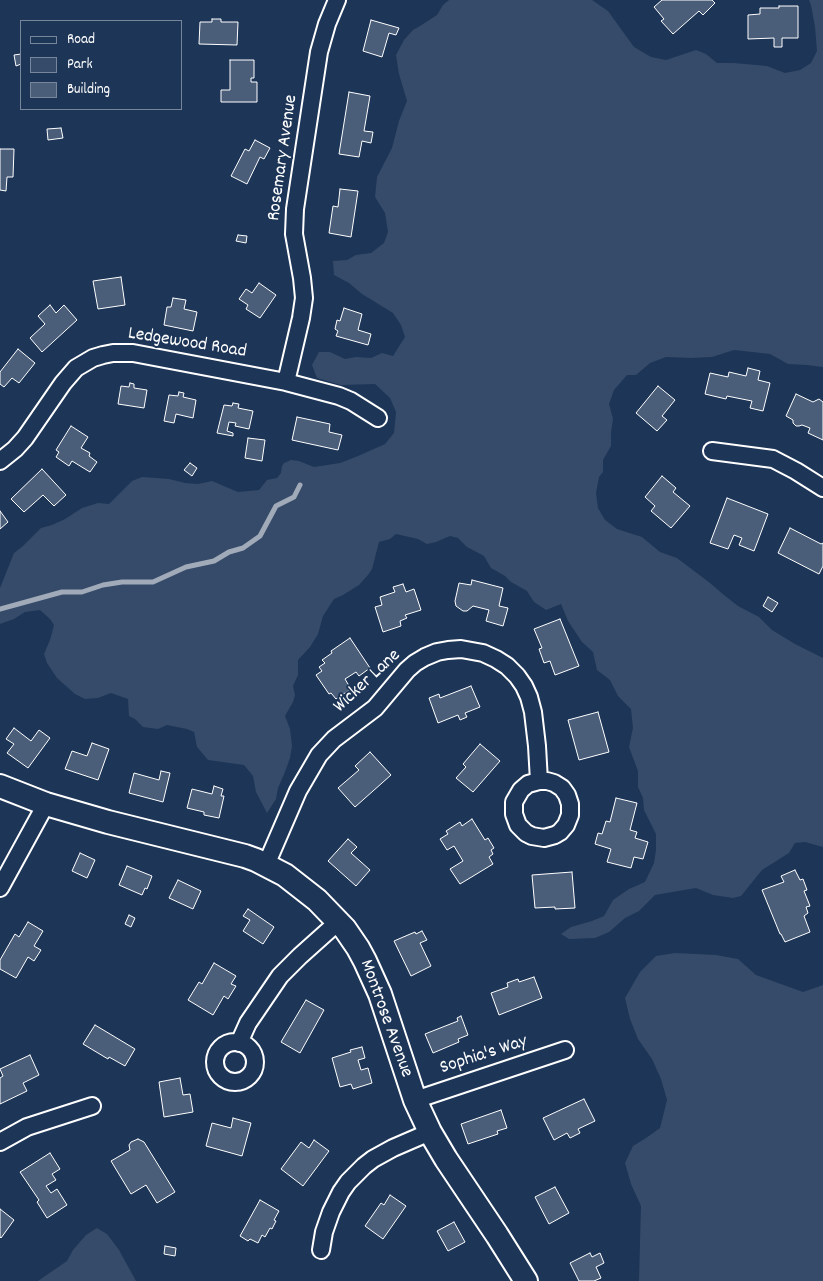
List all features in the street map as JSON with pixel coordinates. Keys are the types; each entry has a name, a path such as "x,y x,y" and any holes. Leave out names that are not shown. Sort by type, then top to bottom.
{"main road":[{"name":"Montrose Avenue","path":"0,786 46,804 108,822 232,852 256,860 285,875 317,900 338,922 358,948 380,994 415,1100 430,1132 526,1281"}],"street":[{"name":"Rosemary Avenue","path":"286,382 304,298 294,234 295,209 319,52 327,24 337,0"},
{"name":"Ledgewood Road","path":"0,461 25,438 69,375 84,362 103,354 133,353 286,382 339,396 351,401 378,418"},
{"path":"712,451 773,459 823,488"},
{"name":"Wicker Lane","path":"266,865 298,792 319,755 334,740 375,708 415,663 437,652 460,649 483,653 496,658 517,676 529,697 533,712 537,746 538,781"},
{"path":"0,888 46,804"},
{"path":"239,1042 248,1023 280,976 338,922"},
{"name":"Sophia's Way","path":"415,1100 565,1050"},
{"path":"0,1142 27,1127 92,1106"},
{"path":"321,1250 324,1232 331,1212 341,1192 352,1178 373,1159 430,1132"}],"green space":[{"path":"449,0 592,0 608,11 634,47 651,57 666,60 696,50 706,54 717,63 767,66 785,73 800,70 811,63 817,51 815,27 809,0 823,0 823,367 788,364 770,354 734,350 712,357 666,357 650,363 636,375 627,375 614,390 609,404 613,419 611,446 603,460 603,472 599,477 596,493 598,508 605,520 617,529 642,537 660,552 677,558 738,606 759,617 772,630 823,658 823,847 805,842 795,843 789,853 762,870 741,896 733,898 713,895 696,888 655,895 639,911 625,918 609,932 595,938 569,939 561,934 571,927 604,916 613,900 629,889 645,882 654,863 656,834 644,810 643,798 638,787 638,771 629,747 633,728 631,709 618,696 610,680 597,670 593,652 582,642 568,621 561,604 546,610 534,602 527,591 491,568 484,556 467,547 458,538 450,536 427,544 418,539 396,534 390,539 379,542 372,569 368,575 359,585 334,599 323,616 318,634 310,647 298,660 298,675 293,686 295,695 285,716 290,729 292,746 290,758 278,788 276,799 267,813 256,792 253,776 244,765 208,760 197,747 194,732 167,725 158,729 143,727 129,716 128,699 111,693 98,698 85,699 75,694 57,678 47,663 44,654 54,625 40,610 25,612 14,619 0,624 0,588 14,553 41,528 65,519 82,508 98,503 109,504 132,481 142,477 198,484 212,481 238,492 259,490 267,480 277,478 281,473 284,463 291,460 314,467 340,463 385,444 394,433 396,412 390,398 375,384 341,385 317,378 312,365 319,352 330,352 345,359 356,357 371,358 382,353 393,356 405,337 401,325 393,313 334,275 333,261 347,260 356,255 371,253 384,243 388,232 385,213 375,197 377,177 392,148 399,121 407,101 399,74 396,55 404,40 413,30 437,15 443,5"},
{"path":"675,953 716,955 738,959 756,975 803,992 823,985 823,1281 639,1281 641,1206 631,1184 625,1163 633,1146 660,1128 667,1100 661,1079 652,1059 638,1039 630,1019 625,998 640,972 656,956"},
{"path":"97,1228 107,1234 119,1250 136,1281 38,1281 67,1261 73,1250 86,1235"}],"building":[{"path":"662,0 712,0 715,3 703,15 699,11 673,34 661,21 664,19 654,7"},
{"path":"779,6 798,6 798,38 782,38 782,47 774,47 774,38 748,39 748,15 760,14 760,8 779,8"},
{"path":"212,19 221,19 221,22 238,22 237,45 199,44 200,22 212,22"},
{"path":"371,20 399,28 396,35 389,33 382,57 363,51"},
{"path":"20,54 20,64 16,66 14,55"},
{"path":"230,60 254,60 254,78 251,78 251,82 257,82 257,102 221,102 221,90 230,90"},
{"path":"349,92 370,96 364,131 373,132 371,143 362,141 359,157 339,154"},
{"path":"61,128 63,138 48,140 47,129"},
{"path":"255,140 270,148 264,159 260,157 247,184 231,176 245,149 249,151"},
{"path":"0,149 14,149 13,177 7,177 6,191 0,190"},
{"path":"340,189 358,191 351,237 329,233 333,206 338,207"},
{"path":"238,235 247,236 246,243 236,241"},
{"path":"121,277 125,305 98,309 93,281"},
{"path":"259,283 276,295 260,318 246,309 248,305 239,299 246,289 252,293"},
{"path":"173,298 186,300 184,309 197,312 193,331 164,325 167,307 171,307"},
{"path":"50,305 56,313 64,305 77,320 42,352 30,338 45,324 38,316"},
{"path":"344,308 362,314 358,330 371,334 368,345 336,336 338,331 335,329 337,320 340,321"},
{"path":"18,349 35,363 19,383 12,378 4,387 0,384 0,372"},
{"path":"748,368 760,371 758,380 770,383 763,411 750,408 752,401 727,396 726,399 705,394 710,373 728,377 729,372 746,376"},
{"path":"130,383 134,384 134,388 147,390 144,408 118,404 121,386 129,387"},
{"path":"658,386 675,400 662,416 667,420 657,431 636,413"},
{"path":"179,392 184,393 183,397 196,400 193,418 176,414 174,423 164,421 169,395 178,396"},
{"path":"796,394 813,402 819,399 823,402 823,440 808,433 810,428 802,425 796,426 793,420 786,416"},
{"path":"233,403 239,404 238,408 253,411 249,429 235,426 236,423 229,422 227,431 233,433 233,436 217,433 224,405 232,406"},
{"path":"297,417 330,424 329,432 342,435 338,450 292,440"},
{"path":"71,426 88,437 81,448 90,453 89,456 97,462 90,472 72,461 69,466 56,457 59,452 56,450"},
{"path":"248,438 265,440 262,461 245,458"},
{"path":"190,463 197,468 192,476 184,470"},
{"path":"42,469 66,495 54,506 43,495 24,512 11,499"},
{"path":"662,476 676,488 673,492 690,506 671,528 651,511 655,506 645,497"},
{"path":"727,498 768,514 754,551 739,545 742,538 734,535 728,549 710,543"},
{"path":"0,511 8,522 0,529"},
{"path":"790,528 821,544 823,543 823,566 819,574 778,553"},
{"path":"472,580 503,588 499,606 508,608 503,626 486,621 489,610 473,606 467,611 463,611 456,606 455,601 459,583 471,585"},
{"path":"403,584 406,592 414,589 421,610 405,615 407,618 400,621 401,626 383,632 375,607 382,605 380,597 395,592 393,587"},
{"path":"768,597 778,603 772,612 763,606"},
{"path":"560,619 579,666 555,675 550,661 544,663 539,649 542,648 534,629"},
{"path":"350,638 370,668 359,676 356,672 345,679 351,689 336,699 331,693 329,694 316,675 322,671 319,667 325,663 322,660 332,653 331,651"},
{"path":"471,686 480,707 465,713 467,717 460,720 458,715 438,723 429,698 439,694 440,698"},
{"path":"598,712 609,752 579,760 568,720"},
{"path":"14,728 31,741 39,730 50,738 28,768 7,753 14,744 6,739"},
{"path":"92,743 109,749 98,780 65,769 72,751 87,756"},
{"path":"480,744 500,761 473,792 456,778 466,767 463,764"},
{"path":"370,752 391,775 355,807 338,788 359,770 355,766"},
{"path":"161,771 170,773 163,802 129,793 134,773 159,780"},
{"path":"214,786 223,789 221,796 224,796 219,818 204,815 204,812 187,808 192,789 212,794"},
{"path":"616,798 637,803 630,830 637,832 635,838 648,842 643,859 634,857 631,868 607,862 611,849 595,844 598,833 602,834 606,821 610,822"},
{"path":"472,819 485,840 488,838 494,848 491,850 493,854 489,857 493,864 460,884 450,869 463,861 454,846 447,850 440,839 448,834 446,831 460,822 462,826"},
{"path":"348,839 357,847 351,853 370,870 356,886 328,861"},
{"path":"80,853 95,860 87,878 72,871"},
{"path":"127,866 152,876 147,889 145,888 142,895 119,885"},
{"path":"795,870 800,880 803,879 807,890 804,891 810,906 806,907 808,913 804,916 810,932 785,942 762,890 784,882 781,876"},
{"path":"572,872 575,908 535,908 532,875"},
{"path":"178,880 201,891 193,909 169,898"},
{"path":"248,909 274,927 263,944 243,931 250,920 243,916"},
{"path":"129,915 135,918 131,927 125,924"},
{"path":"28,922 43,931 34,946 41,950 34,961 28,957 16,978 0,969 0,960 15,934 19,937"},
{"path":"422,931 427,940 420,943 431,966 411,976 394,941"},
{"path":"214,963 236,976 231,984 236,986 228,999 224,996 213,1015 188,1000 199,982 202,984"},
{"path":"534,977 542,998 499,1015 491,993 508,987 507,983 518,979 519,982"},
{"path":"306,1000 324,1010 300,1053 281,1042"},
{"path":"461,1016 468,1035 458,1039 459,1042 433,1053 425,1034 458,1021 457,1018"},
{"path":"95,1025 135,1049 125,1066 109,1057 108,1059 83,1044"},
{"path":"362,1047 365,1058 358,1060 361,1070 368,1068 372,1083 353,1089 351,1084 340,1087 332,1058"},
{"path":"30,1055 39,1075 23,1083 27,1091 0,1104 0,1078 3,1076 0,1069"},
{"path":"180,1078 183,1095 190,1094 193,1112 164,1117 159,1082"},
{"path":"584,1099 595,1121 578,1129 580,1133 570,1138 567,1133 554,1140 543,1118"},
{"path":"501,1110 507,1128 497,1131 498,1134 468,1144 461,1124"},
{"path":"233,1118 251,1123 242,1156 206,1146 212,1123 231,1128"},
{"path":"138,1139 144,1142 175,1192 157,1203 146,1185 131,1194 111,1161 130,1150 129,1145 131,1142"},
{"path":"314,1140 329,1151 303,1186 281,1169 301,1142 309,1148"},
{"path":"50,1153 60,1169 52,1174 56,1180 46,1186 51,1193 57,1189 67,1205 47,1218 37,1202 39,1200 20,1172"},
{"path":"555,1187 569,1213 549,1224 535,1197"},
{"path":"390,1195 406,1206 383,1239 365,1226 381,1203 384,1205"},
{"path":"260,1200 279,1211 272,1229 270,1228 265,1237 262,1235 258,1243 250,1239 248,1241 240,1236"},
{"path":"0,1209 14,1220 1,1238 0,1237"},
{"path":"454,1222 465,1242 448,1251 437,1231"},
{"path":"165,1246 176,1248 175,1256 164,1254"},
{"path":"590,1253 592,1257 600,1253 604,1263 596,1267 601,1278 594,1281 579,1281 570,1263"}],"waterway":[{"path":"0,609 62,592 82,592 103,585 122,582 153,582 186,567 214,561 229,552 243,548 260,536 276,506 294,497 300,485"}]}
